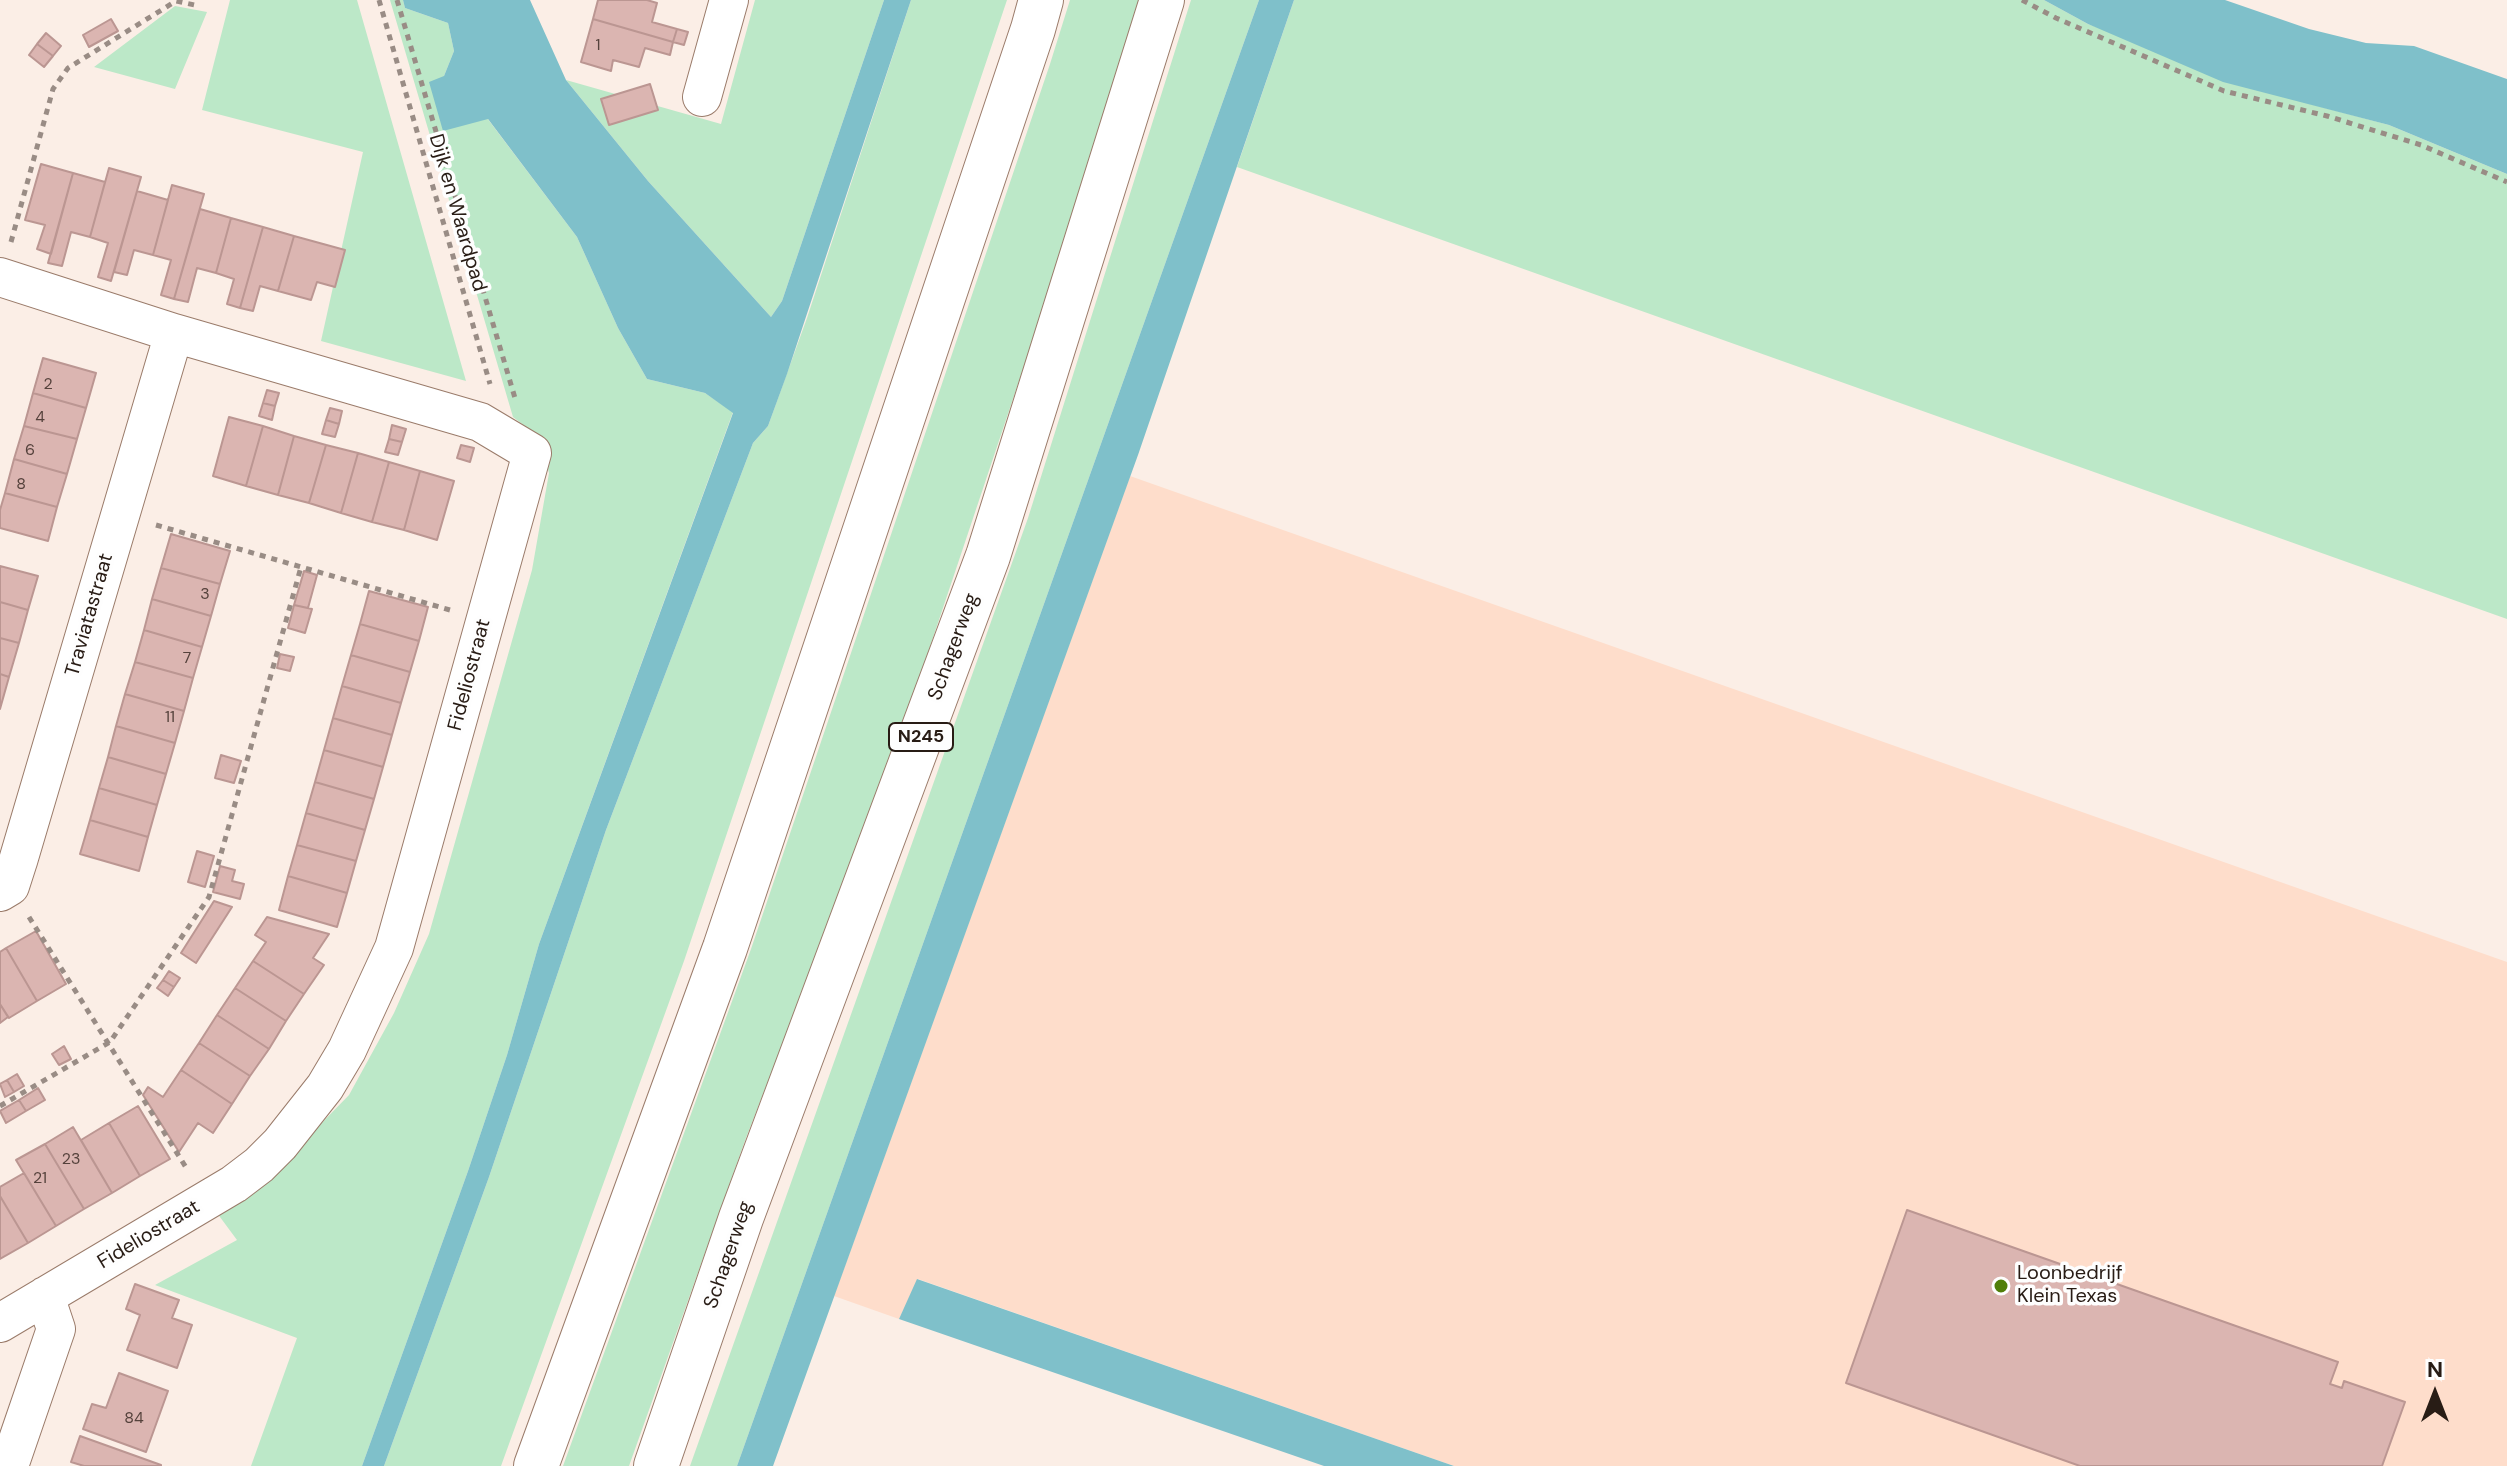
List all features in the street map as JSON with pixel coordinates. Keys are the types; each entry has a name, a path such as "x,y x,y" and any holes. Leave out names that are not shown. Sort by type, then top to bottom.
{"main road":[{"path":"536,1466 725,948 1041,0"},
{"name":"Schagerweg","path":"656,1466 741,1218 988,556 1162,0"}],"street":[{"path":"702,97 729,0"},
{"path":"1,278 174,333 480,422 518,444"},
{"name":"Traviatastraat","path":"5,889 174,333"},
{"name":"Fideliostraat","path":"0,1323 206,1201 259,1165 280,1144 325,1087 347,1050 394,948 485,620 518,444"},
{"path":"9,1466 56,1329 45,1296"}],"path":[{"name":"Dijk en Waardpad","path":"379,0 518,444"},
{"path":"397,0 518,444"},
{"path":"2022,0 2056,18 2224,91 2327,116 2421,145 2507,182"},
{"path":"1,278 53,89 68,68 176,1 199,6"},
{"path":"120,514 485,620"},
{"path":"0,1106 110,1042 209,897 301,567"},
{"path":"5,889 110,1042 206,1201"}],"shaded area":[{"path":"1130,476 2507,962 2507,1466 1454,1466 918,1279 899,1319 834,1296"}],"green space":[{"path":"230,0 357,0 466,381 321,341 363,152 202,110"},
{"path":"390,0 403,0 405,8 448,23 454,51 444,76 487,118 577,237 618,328 647,379 705,393 733,412 539,944 507,1055 468,1171 362,1466 251,1466 297,1338 155,1285 237,1240 217,1213 272,1174 349,1095 394,1013 429,934 532,570 549,473 539,437 513,417"},
{"path":"755,0 884,0 782,301 771,317 648,181 566,80 721,124"},
{"path":"911,0 1007,0 684,961 501,1466 384,1466 489,1177 606,830 753,443 768,426 807,318"},
{"path":"1070,0 1140,0 1086,181 887,775 746,1138 629,1466 563,1466 751,949"},
{"path":"1191,0 1259,0 737,1466 690,1466 1028,518"},
{"path":"1294,0 2044,0 2088,24 2307,103 2389,125 2507,174 2507,619 1237,167"},
{"path":"175,6 207,12 175,89 94,67"}],"water":[{"path":"403,0 530,0 566,80 648,181 771,317 782,301 884,0 911,0 787,374 768,426 753,443 606,830 489,1177 384,1466 362,1466 468,1171 507,1055 539,944 733,413 705,393 647,379 618,328 577,237 488,119 443,131 429,82 444,76 454,51 448,23 405,8"},
{"path":"1259,0 1294,0 1138,455 773,1466 737,1466"},
{"path":"2044,0 2225,0 2309,29 2366,43 2414,46 2507,79 2507,174 2389,125 2223,82 2088,24"},
{"path":"917,1279 1454,1466 1324,1466 899,1319"}],"building":[{"path":"598,0 647,0 657,3 652,22 677,29 673,42 593,19"},
{"path":"111,19 118,31 89,47 83,35"},
{"path":"593,19 673,42 670,55 645,48 639,67 613,60 611,71 581,62"},
{"path":"677,29 688,32 684,45 673,42"},
{"path":"46,33 61,46 53,56 37,44"},
{"path":"37,44 53,56 44,67 29,55"},
{"path":"650,84 658,110 609,125 601,99"},
{"path":"41,164 73,173 51,254 37,249 45,225 25,220"},
{"path":"109,168 141,177 111,281 98,277 108,243 90,237"},
{"path":"73,173 105,182 90,237 71,232 62,266 48,263"},
{"path":"172,185 204,194 174,299 161,295 171,260 153,255"},
{"path":"137,191 168,200 153,255 134,250 127,275 114,272"},
{"path":"200,209 231,218 216,273 197,268 188,302 174,299"},
{"path":"231,218 263,227 240,308 227,304 234,279 216,273"},
{"path":"263,227 294,236 278,291 260,286 253,311 240,308"},
{"path":"294,236 345,250 335,287 317,282 311,300 278,291"},
{"path":"43,358 96,373 86,408 33,393"},
{"path":"267,390 279,393 275,406 263,403"},
{"path":"33,393 86,408 77,439 24,426"},
{"path":"263,403 275,406 272,420 259,416"},
{"path":"330,408 342,411 339,424 326,420"},
{"path":"229,417 263,426 246,486 213,476"},
{"path":"326,420 339,424 335,437 322,434"},
{"path":"392,425 406,429 402,442 389,439"},
{"path":"24,426 77,439 67,474 14,459"},
{"path":"263,426 294,436 278,495 246,486"},
{"path":"294,436 326,445 309,503 278,495"},
{"path":"389,439 402,442 398,455 385,452"},
{"path":"326,445 358,453 341,513 309,503"},
{"path":"461,445 474,448 470,462 457,458"},
{"path":"358,453 389,462 372,522 341,513"},
{"path":"14,459 67,474 57,507 5,493"},
{"path":"389,462 420,471 404,530 372,522"},
{"path":"420,471 454,481 437,540 404,530"},
{"path":"5,493 57,507 48,541 0,528 0,510"},
{"path":"171,534 230,551 220,584 161,568"},
{"path":"0,566 38,576 28,610 0,602"},
{"path":"161,568 220,584 211,616 152,599"},
{"path":"304,571 317,575 308,608 294,605"},
{"path":"369,591 428,607 419,641 360,624"},
{"path":"152,599 211,616 202,647 144,630"},
{"path":"0,602 28,610 19,643 0,638"},
{"path":"294,605 312,609 305,633 288,628"},
{"path":"360,624 419,641 410,672 351,655"},
{"path":"144,630 202,647 193,678 135,662"},
{"path":"0,638 19,643 9,677 0,674"},
{"path":"280,654 294,657 290,671 277,668"},
{"path":"351,655 410,672 401,703 342,686"},
{"path":"135,662 193,678 184,711 125,694"},
{"path":"0,674 9,677 0,709"},
{"path":"342,686 401,703 392,735 333,718"},
{"path":"125,694 184,711 175,743 116,726"},
{"path":"333,718 392,735 383,767 324,750"},
{"path":"116,726 175,743 166,774 108,757"},
{"path":"324,750 383,767 374,799 315,782"},
{"path":"221,755 241,761 234,783 215,778"},
{"path":"108,757 166,774 157,805 99,788"},
{"path":"315,782 374,799 365,830 306,813"},
{"path":"99,788 157,805 148,837 90,820"},
{"path":"306,813 365,830 356,861 297,845"},
{"path":"90,820 148,837 139,871 80,854"},
{"path":"297,845 356,861 347,893 288,876"},
{"path":"197,851 214,856 205,887 188,882"},
{"path":"220,866 235,870 232,881 244,884 240,899 213,892"},
{"path":"288,876 347,893 337,927 279,910"},
{"path":"214,901 232,907 196,963 181,953"},
{"path":"267,917 329,934 313,958 324,965 304,994 253,961 266,942 255,935"},
{"path":"36,931 66,984 37,1001 6,948"},
{"path":"6,948 37,1001 9,1018 0,1004 0,952"},
{"path":"253,961 304,994 286,1021 235,988"},
{"path":"169,971 180,978 174,987 163,980"},
{"path":"163,980 174,987 168,996 157,988"},
{"path":"235,988 286,1021 269,1049 217,1015"},
{"path":"0,1004 8,1017 0,1023"},
{"path":"217,1015 269,1049 250,1076 199,1043"},
{"path":"199,1043 250,1076 232,1104 181,1070"},
{"path":"64,1046 71,1059 59,1065 52,1054"},
{"path":"181,1070 232,1104 213,1133 198,1123 179,1152 143,1095 148,1087 163,1097"},
{"path":"17,1074 24,1086 14,1092 7,1080"},
{"path":"7,1080 14,1092 5,1097 0,1084"},
{"path":"38,1088 45,1100 26,1111 19,1100"},
{"path":"19,1100 26,1111 6,1123 0,1111"},
{"path":"138,1106 170,1159 140,1176 109,1123"},
{"path":"109,1123 140,1176 112,1193 81,1140"},
{"path":"73,1127 112,1193 84,1209 45,1144"},
{"path":"45,1144 84,1209 56,1226 16,1160"},
{"path":"24,1173 56,1226 28,1243 0,1196 0,1187"},
{"path":"0,1196 28,1243 0,1259"},
{"name":"Loonbedrijf Klein Texas","path":"1907,1210 2338,1362 2330,1384 2342,1388 2344,1381 2405,1402 2382,1466 2080,1466 1846,1383"},
{"path":"135,1284 179,1300 172,1318 192,1325 177,1368 127,1350 140,1315 126,1309"},
{"path":"119,1373 168,1391 146,1452 83,1429 92,1404 106,1408"},
{"path":"80,1436 161,1466 84,1466 71,1462"}],"place":[{"name":"Loonbedrijf Klein Texas","path":"2001,1286"}]}
